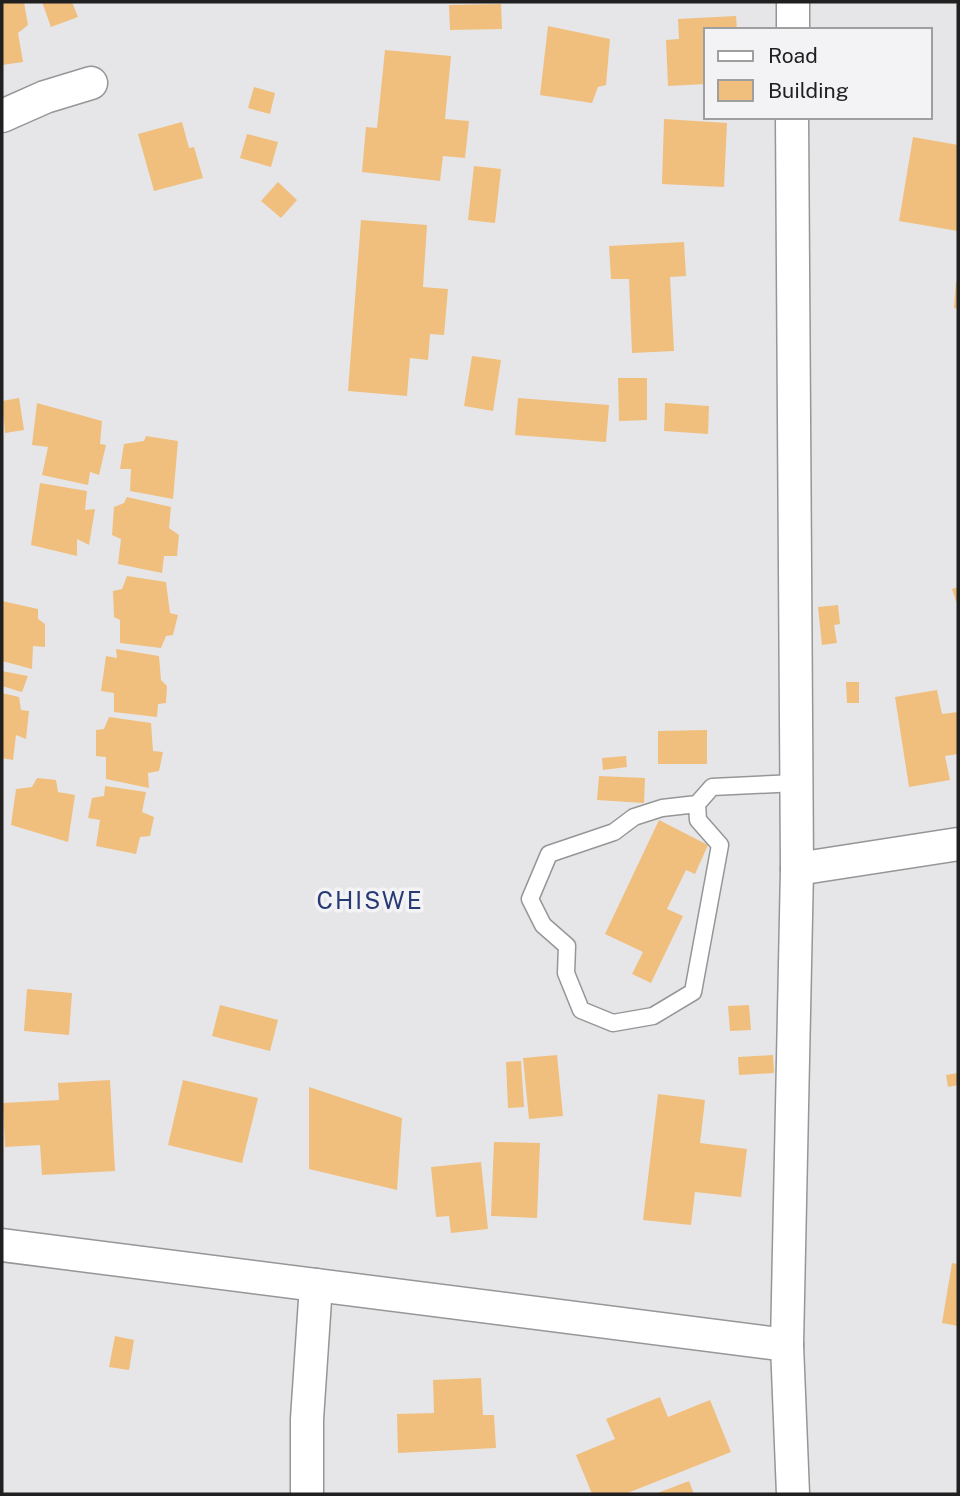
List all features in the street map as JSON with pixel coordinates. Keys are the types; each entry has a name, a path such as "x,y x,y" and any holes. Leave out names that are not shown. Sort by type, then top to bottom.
{"street":[{"path":"793,2 793,28"},
{"path":"2,116 44,97 91,83"},
{"path":"792,119 797,869 788,1345 793,1494"},
{"path":"797,869 958,844"},
{"path":"2,1245 788,1345"},
{"path":"307,1494 307,1419 316,1285"}],"lane":[{"path":"697,804 698,820 720,845 693,992 653,1016 613,1023 582,1010 566,973 567,946 543,925 530,899 549,853 614,832 634,817 662,808 697,804 712,787 796,783"}],"building":[{"path":"2,2 24,2 28,25 18,33 23,62 2,65"},
{"path":"42,2 72,2 78,17 51,27"},
{"path":"501,4 502,29 450,30 449,5"},
{"path":"736,16 737,28 704,28 704,84 668,86 666,40 679,39 678,19"},
{"path":"548,26 610,39 606,85 598,87 592,103 540,95"},
{"path":"385,50 451,56 445,119 469,121 465,158 443,156 440,181 362,172 366,127 377,128"},
{"path":"254,87 275,93 270,114 248,108"},
{"path":"664,119 727,123 724,187 662,184"},
{"path":"182,122 189,148 194,147 203,178 154,191 138,134"},
{"path":"247,134 278,142 271,167 240,158"},
{"path":"913,137 958,145 958,231 899,221"},
{"path":"474,166 501,169 495,223 468,220"},
{"path":"278,182 297,200 281,218 261,201"},
{"path":"361,220 427,225 423,287 448,289 444,335 430,334 428,360 410,358 407,396 348,391"},
{"path":"684,242 686,276 670,277 674,351 632,353 629,279 611,279 609,246"},
{"path":"958,281 958,309 954,308"},
{"path":"472,356 501,360 493,411 464,406"},
{"path":"618,378 647,378 647,420 619,421"},
{"path":"19,398 24,430 5,433 2,401"},
{"path":"518,398 609,405 606,442 515,435"},
{"path":"37,403 102,421 100,444 106,445 99,475 90,472 88,485 42,475 48,447 32,445"},
{"path":"665,403 709,406 708,434 664,431"},
{"path":"146,436 178,441 173,499 130,491 131,469 120,469 124,444 144,441"},
{"path":"40,483 87,491 85,510 95,509 89,545 77,539 77,556 31,545"},
{"path":"127,497 171,507 169,528 179,535 177,556 164,556 162,573 118,564 121,539 112,535 114,507 124,503"},
{"path":"127,576 166,582 170,613 178,615 173,635 166,636 161,648 120,643 120,620 114,617 113,591 122,589"},
{"path":"958,587 958,607 952,589"},
{"path":"2,601 38,609 38,619 45,624 45,647 33,646 32,669 2,661"},
{"path":"838,605 840,624 834,625 837,643 822,645 818,607"},
{"path":"116,649 159,656 161,680 167,686 166,703 158,704 157,717 114,712 114,693 101,691 106,656 117,658"},
{"path":"2,671 28,676 22,692 2,686"},
{"path":"846,682 859,682 859,703 847,703"},
{"path":"937,690 942,714 958,712 958,754 945,756 950,780 909,787 895,697"},
{"path":"2,693 19,697 21,710 29,711 26,739 16,735 13,760 2,758"},
{"path":"109,717 151,723 153,751 163,752 159,771 148,773 149,788 106,779 106,757 96,756 96,730 104,729"},
{"path":"707,730 707,764 658,764 658,731"},
{"path":"626,756 627,767 603,770 602,758"},
{"path":"599,776 645,778 644,803 597,800"},
{"path":"37,778 56,780 58,792 75,795 68,842 11,825 16,789 32,787"},
{"path":"105,786 146,792 142,812 154,817 150,836 140,837 136,854 96,846 100,820 88,818 92,798 104,796"},
{"path":"659,820 708,845 695,874 686,870 667,909 683,916 651,983 632,974 643,952 605,934"},
{"path":"27,989 72,993 69,1035 24,1031"},
{"path":"220,1005 278,1020 270,1051 212,1036"},
{"path":"749,1005 751,1030 730,1031 728,1006"},
{"path":"557,1055 563,1116 529,1119 523,1058"},
{"path":"773,1055 774,1073 739,1075 738,1057"},
{"path":"521,1061 524,1107 508,1108 506,1062"},
{"path":"958,1073 958,1085 948,1087 946,1075"},
{"path":"110,1080 115,1171 42,1175 40,1145 5,1147 3,1103 59,1100 58,1083"},
{"path":"183,1080 258,1098 242,1163 168,1145"},
{"path":"309,1087 402,1118 397,1190 309,1169"},
{"path":"658,1094 705,1100 700,1143 747,1149 741,1197 695,1192 691,1225 643,1220"},
{"path":"494,1142 540,1143 537,1218 491,1216"},
{"path":"481,1162 488,1229 451,1233 449,1216 436,1217 431,1167"},
{"path":"952,1263 958,1264 958,1326 942,1323"},
{"path":"115,1336 134,1340 129,1370 109,1367"},
{"path":"481,1378 483,1415 494,1415 496,1448 398,1453 397,1414 434,1413 433,1380"},
{"path":"660,1397 668,1417 710,1400 731,1452 625,1494 592,1494 576,1455 615,1439 606,1419"},
{"path":"689,1481 694,1494 655,1494"}],"district":[{"name":"CHISWE","path":"370,901"}]}
